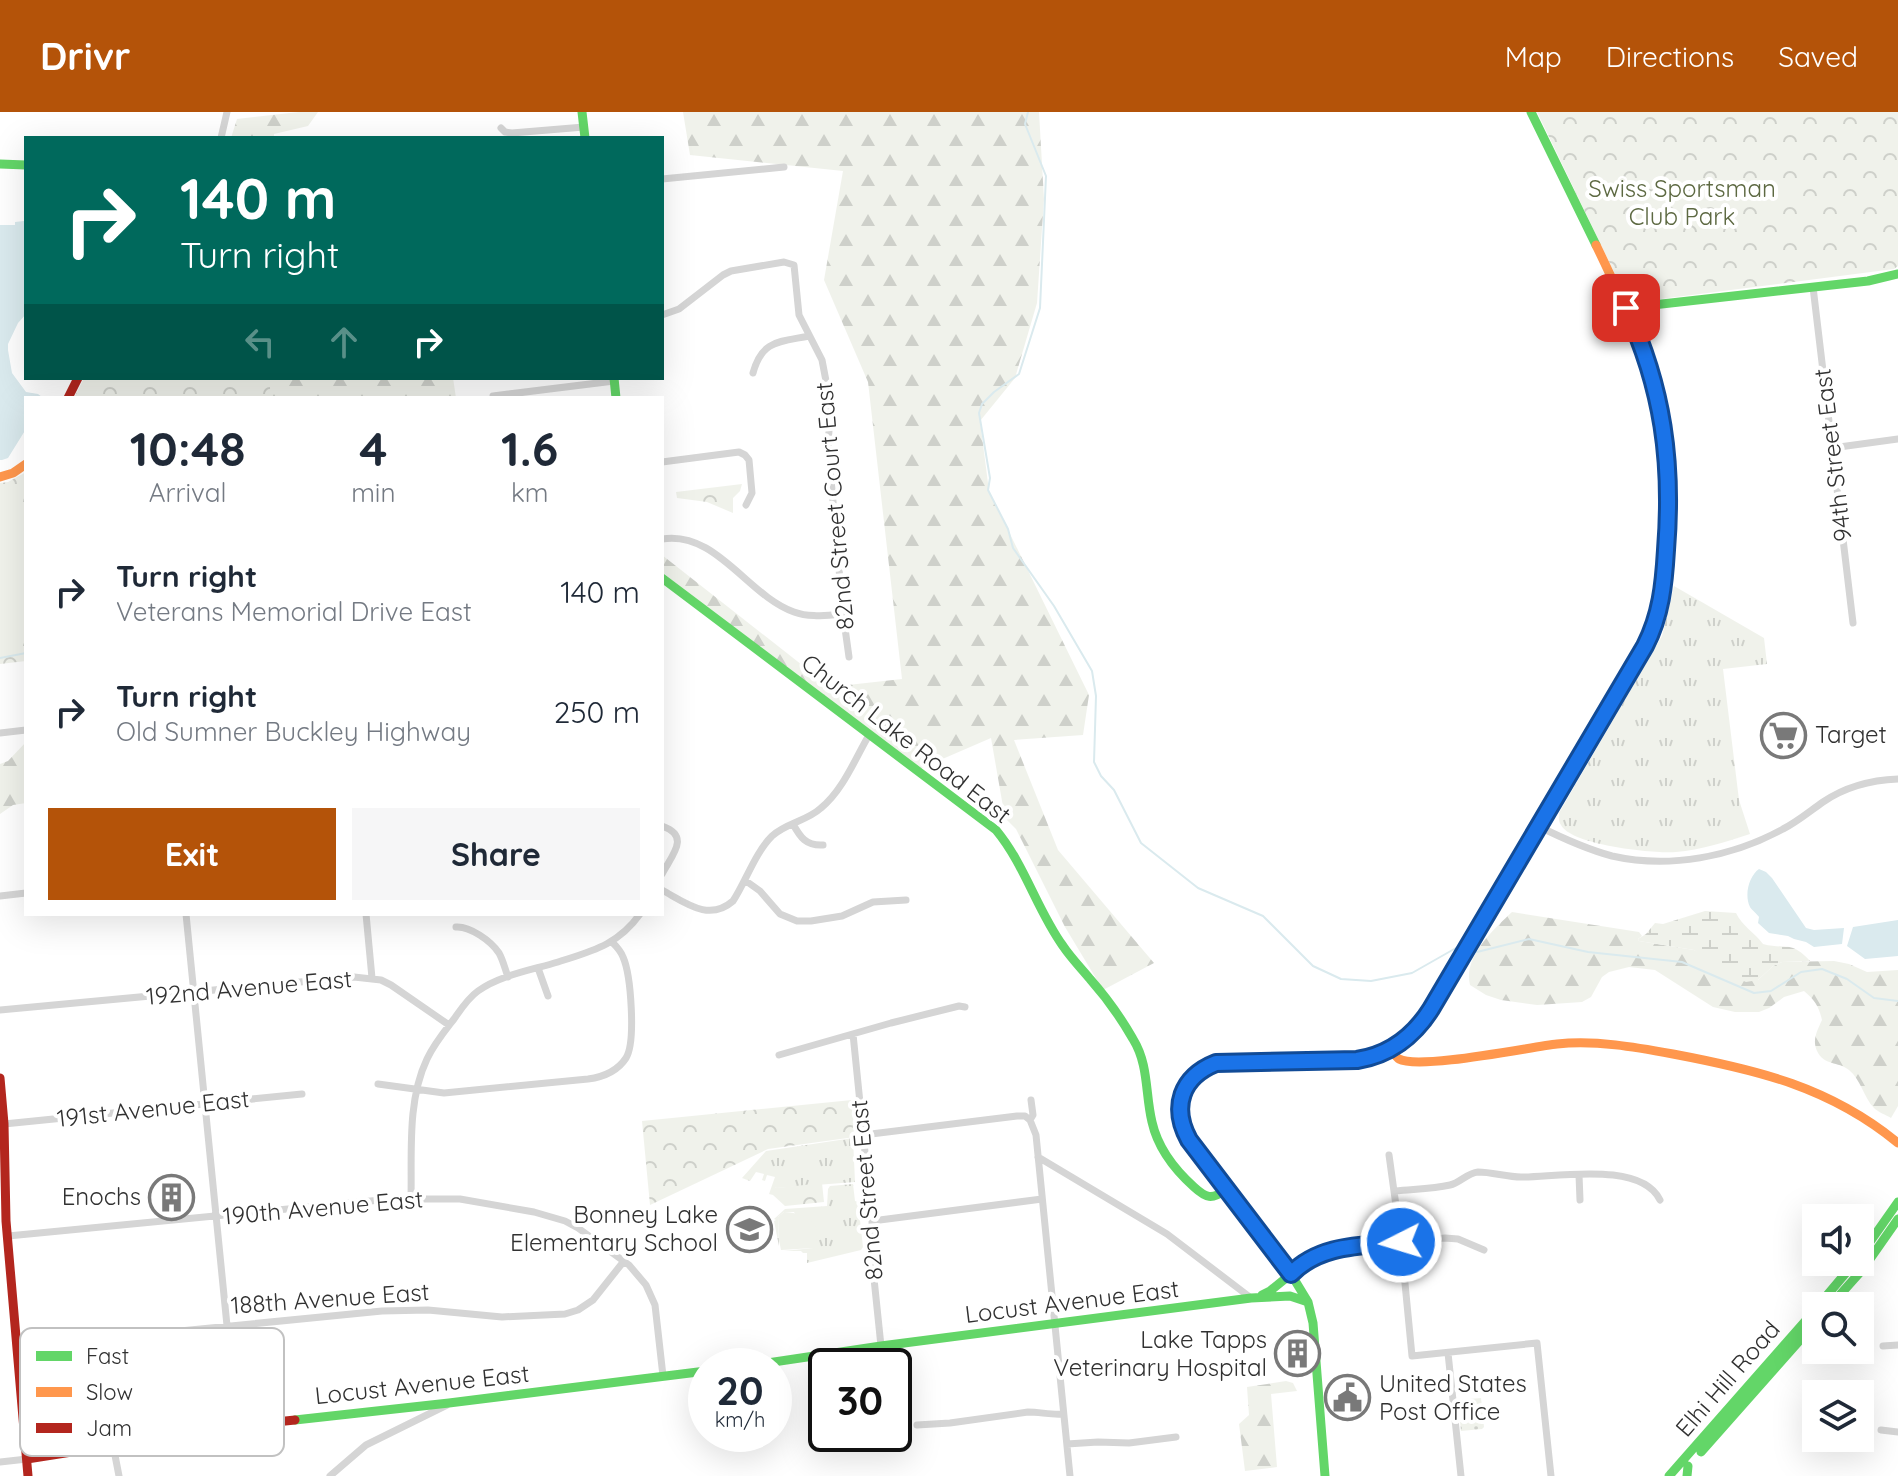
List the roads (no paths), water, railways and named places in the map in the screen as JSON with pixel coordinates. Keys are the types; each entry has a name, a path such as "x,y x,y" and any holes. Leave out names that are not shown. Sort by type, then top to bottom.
{"main road":[{"path":"582,112 585,136"},
{"path":"1325,1476 1316,1352 1308,1302 1291,1274 1189,1140 1181,1125 1179,1110 1184,1090 1201,1070 1216,1063 1357,1060 1391,1050 1407,1037 1425,1018 1645,646 1662,597 1669,502 1667,453 1657,396 1626,308 1531,112"},
{"path":"0,164 24,165"},
{"path":"1626,308 1868,281 1898,274"},
{"path":"1639,341 1654,304"},
{"path":"0,477 24,465"},
{"name":"Church Lake Road East","path":"664,580 989,824 1007,843 1063,947 1100,991 1138,1048 1147,1078 1151,1120 1166,1156 1204,1196 1215,1197 1225,1190"},
{"path":"1391,1050 1397,1058 1407,1061 1435,1060 1585,1043 1704,1060 1764,1074 1813,1091 1880,1126 1898,1143"},
{"path":"0,1078 4,1124 2,1181 20,1381"},
{"path":"1874,1236 1898,1202"},
{"path":"1842,1292 1863,1269 1898,1219"},
{"path":"1251,1298 1270,1291 1291,1274"},
{"name":"Elhi Hill Road","path":"1830,1292 1843,1276"},
{"name":"Locust Avenue East","path":"792,1359 1251,1298 1290,1296 1308,1302"},
{"name":"Elhi Hill Road","path":"1669,1476 1802,1324"},
{"name":"Elhi Hill Road","path":"1679,1476 1688,1471 1802,1338"},
{"name":"Locust Avenue East","path":"284,1421 688,1373"},
{"path":"27,1456 28,1476"},
{"name":"Locust Avenue East","path":"27,1459 45,1456"}],"street":[{"path":"221,136 227,112"},
{"path":"501,128 512,133 584,127"},
{"path":"664,179 784,167"},
{"name":"82nd Street Court East","path":"664,314 679,309 731,271 784,262 794,265 797,309 802,325 822,360 826,381 830,416 828,445 849,657"},
{"name":"94th Street East","path":"1813,287 1853,623"},
{"path":"753,373 757,359 765,349 783,341 809,336"},
{"path":"493,396 614,380"},
{"path":"1832,448 1898,439"},
{"path":"664,462 739,452 745,455 749,460 752,493 746,505"},
{"path":"664,539 682,538 699,543 777,604 796,613 809,616 843,614"},
{"path":"0,733 24,730"},
{"path":"664,891 708,911 719,911 733,901 765,844 778,831 820,809 834,795 869,735"},
{"path":"1538,826 1573,844 1613,856 1653,861 1693,859 1731,851 1763,839 1786,828 1843,791 1863,784 1898,779"},
{"path":"793,824 804,841 823,845"},
{"path":"664,827 673,830 678,838 678,845 664,870"},
{"path":"746,881 760,891 780,914 797,921 842,916 873,902 906,900"},
{"path":"0,896 24,893"},
{"path":"186,916 227,1326"},
{"path":"366,916 372,978"},
{"path":"411,1198 416,1090 427,1059 449,1025 477,991 508,977 598,950 612,942 638,916"},
{"path":"456,927 467,928 496,949 508,977"},
{"path":"378,1084 454,1092 588,1079 608,1074 622,1064 632,1043 625,962 612,942"},
{"path":"538,968 548,996"},
{"name":"192nd Avenue East","path":"0,1010 345,977 381,980 449,1025"},
{"path":"779,1055 950,1008 965,1007"},
{"name":"82nd Street East","path":"853,1034 881,1346"},
{"name":"191st Avenue East","path":"4,1124 302,1094"},
{"path":"1030,1120 1033,1115 1031,1100"},
{"path":"863,1135 1017,1116 1030,1120 1035,1129 1070,1476"},
{"path":"1389,1155 1412,1356 1537,1343 1551,1476"},
{"path":"1038,1157 1167,1234 1251,1298"},
{"path":"1395,1191 1451,1185 1476,1172 1511,1177 1594,1172 1623,1177 1652,1188 1660,1200"},
{"path":"1579,1175 1580,1200"},
{"name":"190th Avenue East","path":"8,1236 411,1198 460,1199 548,1215 578,1228 624,1261 646,1285 655,1305 663,1376"},
{"path":"872,1221 1042,1199"},
{"path":"1291,1274 1314,1256 1341,1248 1451,1238 1484,1250"},
{"name":"188th Avenue East","path":"207,1328 397,1310 502,1317 565,1314 593,1300 624,1261"},
{"path":"1883,1346 1898,1345"},
{"path":"1448,1353 1461,1476"},
{"path":"330,1476 366,1445 449,1403"},
{"path":"917,1425 1028,1412 1063,1414"},
{"path":"1881,1430 1898,1432"},
{"path":"1067,1444 1129,1443 1176,1437"},
{"path":"115,1456 119,1476"},
{"name":"Locust Avenue East","path":"0,1462 27,1459"}],"waterway":[{"path":"1028,112 1025,124 1046,176 1040,308 1019,374 994,392 982,404 979,413 990,478 988,490 1008,529 1013,548 1054,606 1092,671 1096,696 1094,762 1101,776 1114,790 1141,843 1198,888 1263,916 1313,966 1341,979 1371,981 1412,973 1456,948"},
{"path":"0,658 24,653"},
{"path":"1477,952 1529,939 1588,952 1682,962 1754,993 1771,991 1801,972 1822,969 1847,979 1874,998 1898,1001"}],"place":[{"name":"Target","path":"1784,735"},
{"name":"Enochs","path":"172,1197"},
{"name":"Bonney Lake Elementary School","path":"749,1229"},
{"name":"Lake Tapps Veterinary Hospital","path":"1298,1354"},
{"name":"United States Post Office","path":"1348,1398"}],"park label":[{"name":"Swiss Sportsman Club Park","path":"1682,203"}]}
